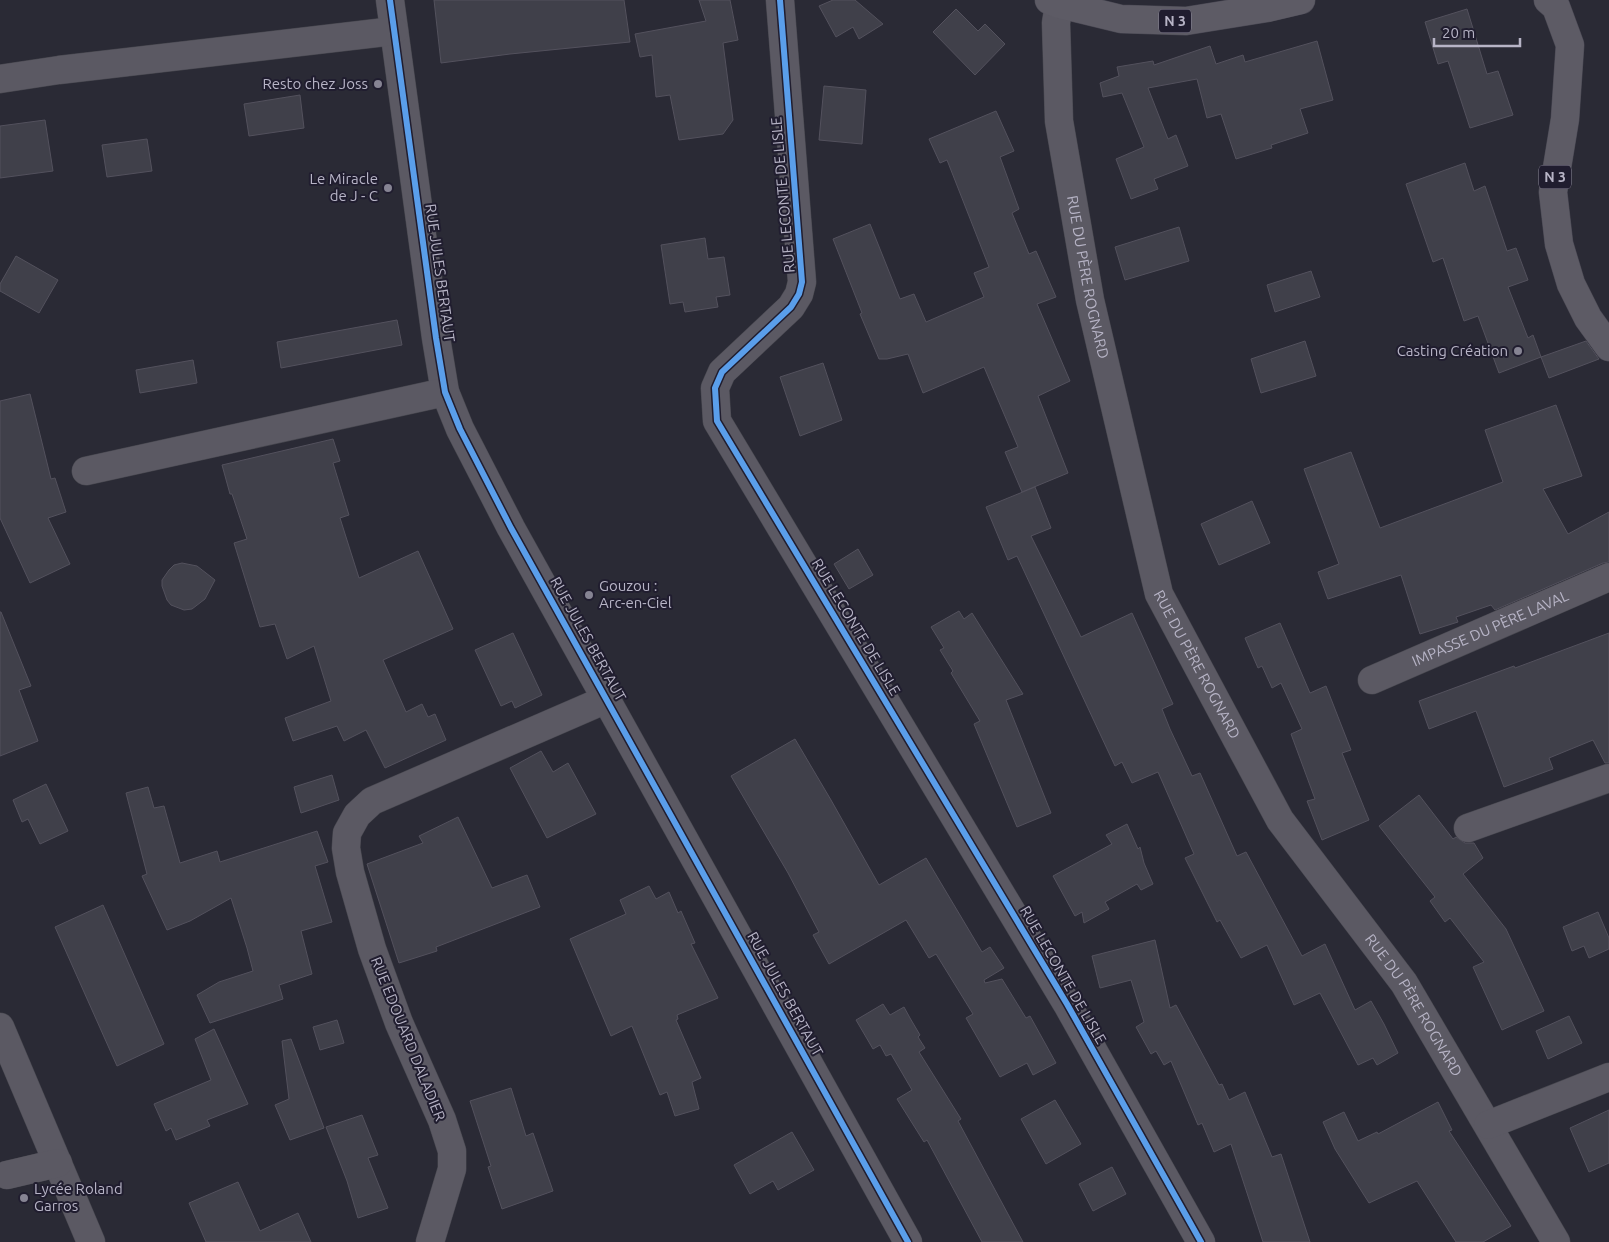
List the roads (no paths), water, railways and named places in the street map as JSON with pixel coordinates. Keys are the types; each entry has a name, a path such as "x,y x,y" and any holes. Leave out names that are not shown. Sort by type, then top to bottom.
{"main road":[{"name":"N 3","path":"1054,2 1121,19 1186,21 1267,8 1301,0"},
{"name":"N 3","path":"1548,0 1556,7 1570,45 1564,119 1553,192 1559,244 1572,284 1588,318 1609,346"}],"street":[{"name":"RUE JULES BERTAUT","path":"390,0 436,338 445,392 460,429 511,528 908,1242"},
{"name":"RUE LECONTE DE LISLE","path":"780,0 802,282 799,294 791,307 722,372 715,388 717,421 1067,1004 1201,1242"},
{"name":"RUE DU PÈRE ROGNARD","path":"1054,2 1060,121 1088,290 1159,594 1280,820 1404,983 1556,1242"},
{"path":"0,79 60,70 394,31"},
{"path":"86,471 445,392"},
{"name":"IMPASSE DU PÈRE LAVAL","path":"1372,680 1609,578"},
{"name":"RUE EDOUARD DALADIER","path":"430,1242 452,1169 452,1150 442,1120 399,1023 372,949 350,872 346,848 347,833 357,815 372,801 607,699"},
{"path":"1468,828 1609,778"},
{"path":"0,1027 91,1242"},
{"path":"1488,1125 1609,1076"},
{"path":"7,1175 58,1162"}],"place":[{"name":"Resto chez Joss","path":"378,84"},
{"name":"Le Miracle de J - C","path":"388,188"},
{"name":"Casting Création","path":"1518,351"},
{"name":"Gouzou : Arc-en-Ciel","path":"589,595"},
{"name":"Lycée Roland Garros","path":"24,1198"}]}
